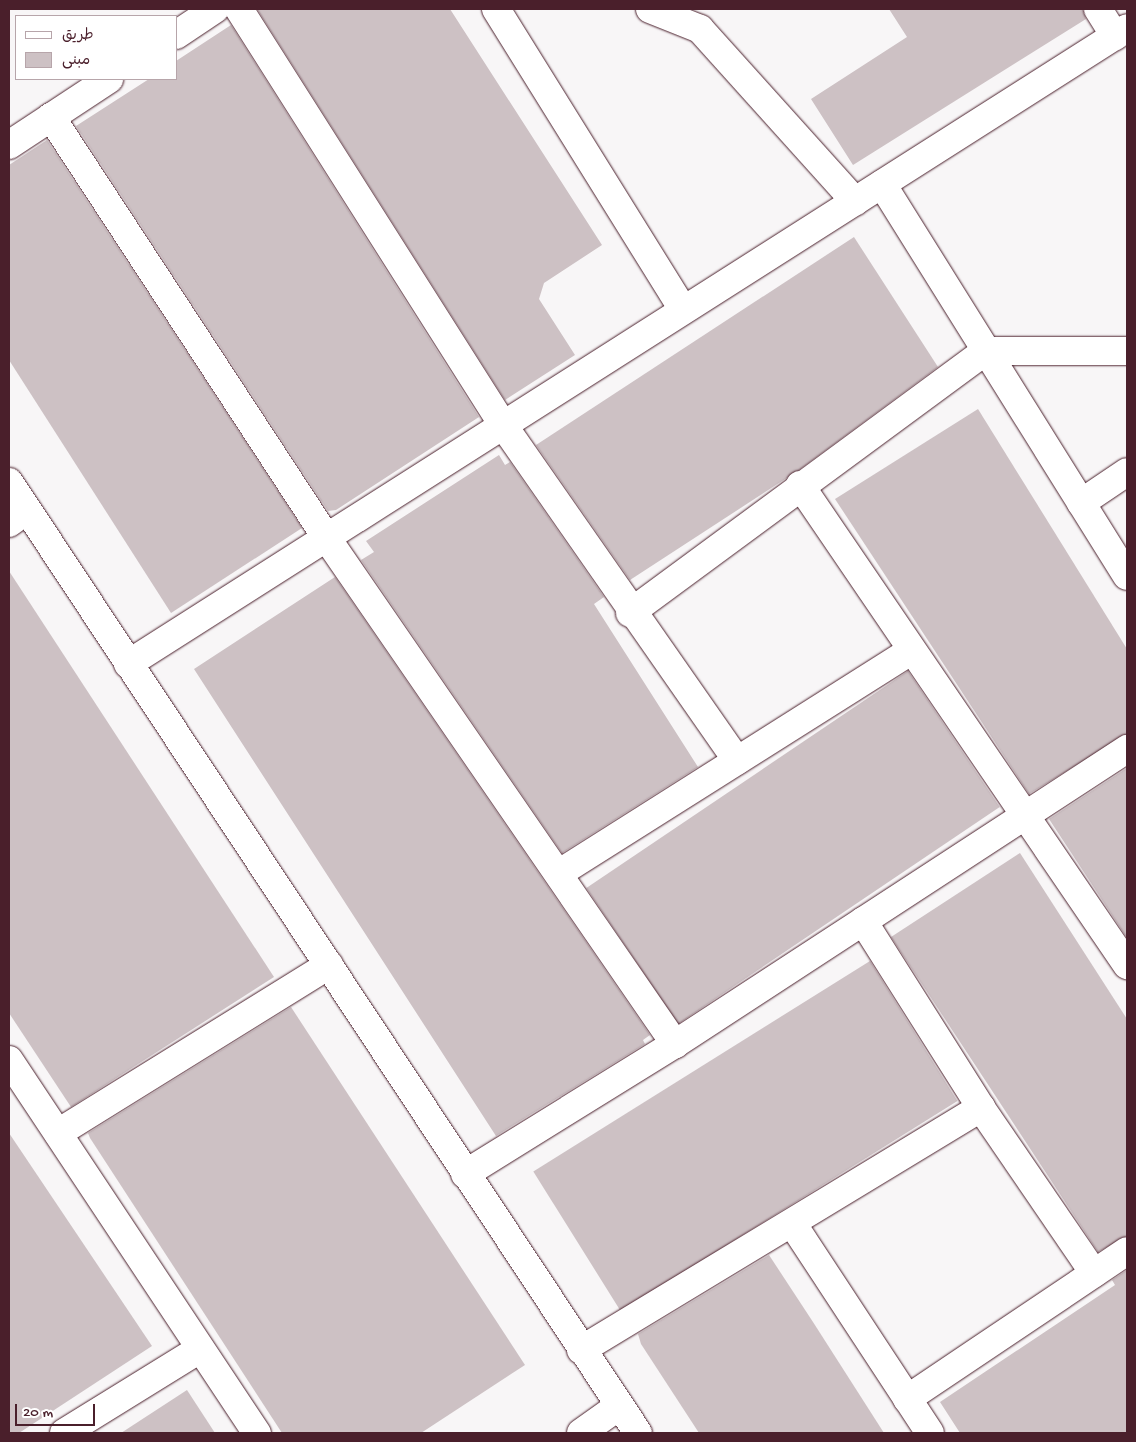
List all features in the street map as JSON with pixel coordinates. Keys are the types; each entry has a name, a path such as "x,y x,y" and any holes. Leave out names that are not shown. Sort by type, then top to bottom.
{"street":[{"path":"178,34 216,9"},
{"path":"239,9 503,425 630,614 737,760"},
{"path":"496,9 683,310"},
{"path":"650,9 699,19 855,201"},
{"path":"128,664 855,201 1123,35 1098,9"},
{"path":"9,145 108,80"},
{"path":"51,117 326,537 561,872 675,1044"},
{"path":"882,184 1127,576"},
{"path":"630,614 800,485 986,350 1127,351"},
{"path":"1081,503 1127,472"},
{"path":"9,482 18,517 128,664 329,965 581,1350 638,1433"},
{"path":"800,485 910,651 1127,965"},
{"path":"561,872 910,651"},
{"path":"465,1174 675,1044 1127,749"},
{"path":"863,922 980,1108 1094,1273"},
{"path":"58,1134 329,965"},
{"path":"9,1060 257,1433"},
{"path":"581,1350 980,1108"},
{"path":"792,1223 930,1433"},
{"path":"907,1399 1127,1251"},
{"path":"64,1433 200,1349"},
{"path":"582,1433 620,1406"}],"building":[{"path":"257,9 450,9 602,245 544,283 539,299 575,355 505,400"},
{"path":"889,9 1083,9 1086,19 853,165 811,99 907,37"},
{"path":"231,25 479,417 336,510 328,511 76,126 147,80 178,80 178,60"},
{"path":"47,140 302,528 171,613 9,360 9,165"},
{"path":"854,237 938,367 799,470 630,580 536,445"},
{"path":"978,409 1127,649 1127,734 1029,794 835,499"},
{"path":"499,455 505,465 510,462 604,597 594,604 698,767 562,853 361,560 374,552 366,541"},
{"path":"9,571 274,977 71,1107 9,1013"},
{"path":"335,577 650,1035 643,1040 645,1044 496,1136 194,669"},
{"path":"908,671 1000,807 678,1024 586,888"},
{"path":"1127,768 1127,938 1049,819"},
{"path":"1020,853 1127,1019 1127,1236 1098,1252 891,937"},
{"path":"870,961 957,1101 621,1311 533,1171"},
{"path":"291,1007 525,1365 421,1433 282,1433 88,1133"},
{"path":"9,1133 152,1346 19,1433 9,1433"},
{"path":"769,1255 884,1433 699,1433 641,1344 638,1334"},
{"path":"1127,1270 1127,1433 960,1433 940,1402 1115,1285 1112,1280"},
{"path":"187,1390 215,1433 121,1433"}]}
